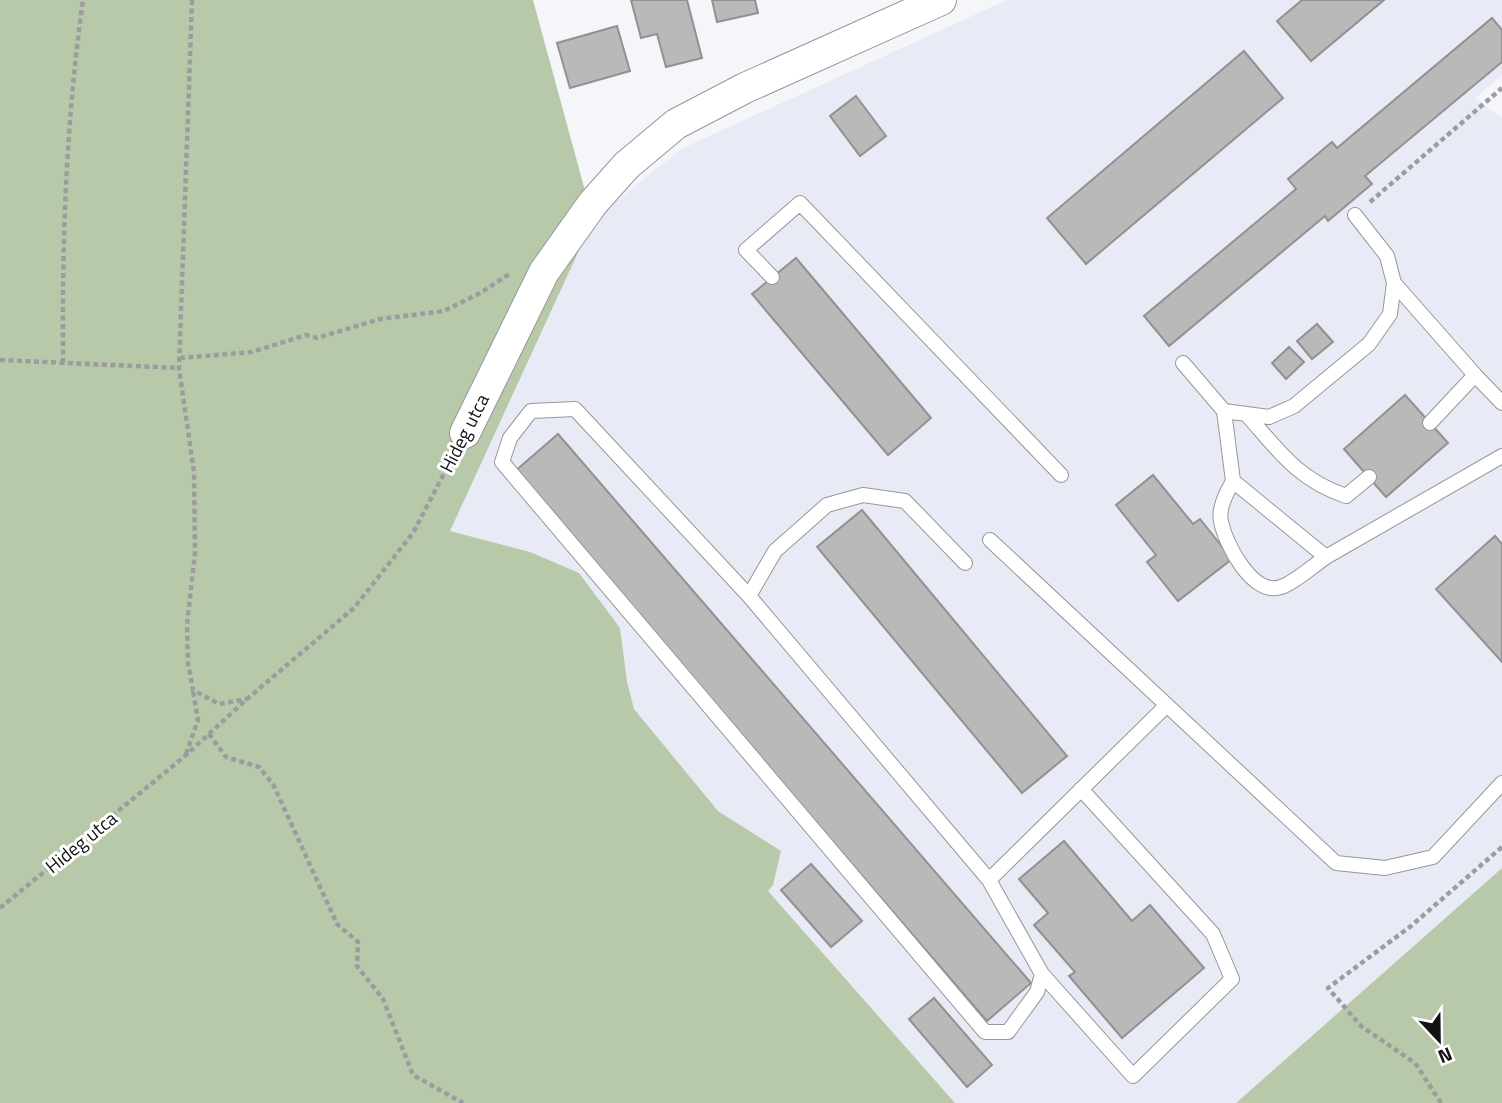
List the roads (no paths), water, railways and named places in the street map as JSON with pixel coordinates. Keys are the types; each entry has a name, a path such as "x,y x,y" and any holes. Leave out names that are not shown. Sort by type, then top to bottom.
{"street":[{"name":"Hideg utca","path":"465,433 544,272 593,203 627,165 676,124 745,88 941,0"}],"lane":[{"path":"772,277 746,250 800,203 1061,475"},
{"path":"1224,411 1269,417 1294,407 1369,344 1390,314 1394,283 1387,256 1355,215"},
{"path":"1394,283 1502,403"},
{"path":"1183,363 1224,411 1233,481 1224,500 1220,521 1237,559 1258,584 1268,588 1281,587 1326,557 1502,456"},
{"path":"1430,423 1475,375"},
{"path":"1042,974 1037,992 1007,1032 985,1032 502,463 510,438 531,411 575,409 749,596 989,880 1042,974 1133,1076 1232,979 1213,934 1081,789"},
{"path":"1247,415 1299,473 1322,488 1346,496 1369,477"},
{"path":"1233,481 1326,557"},
{"path":"749,596 775,551 827,505 863,495 905,500 965,563"},
{"path":"990,540 1336,863 1385,868 1433,857 1502,783"},
{"path":"989,880 1167,705"}]}
